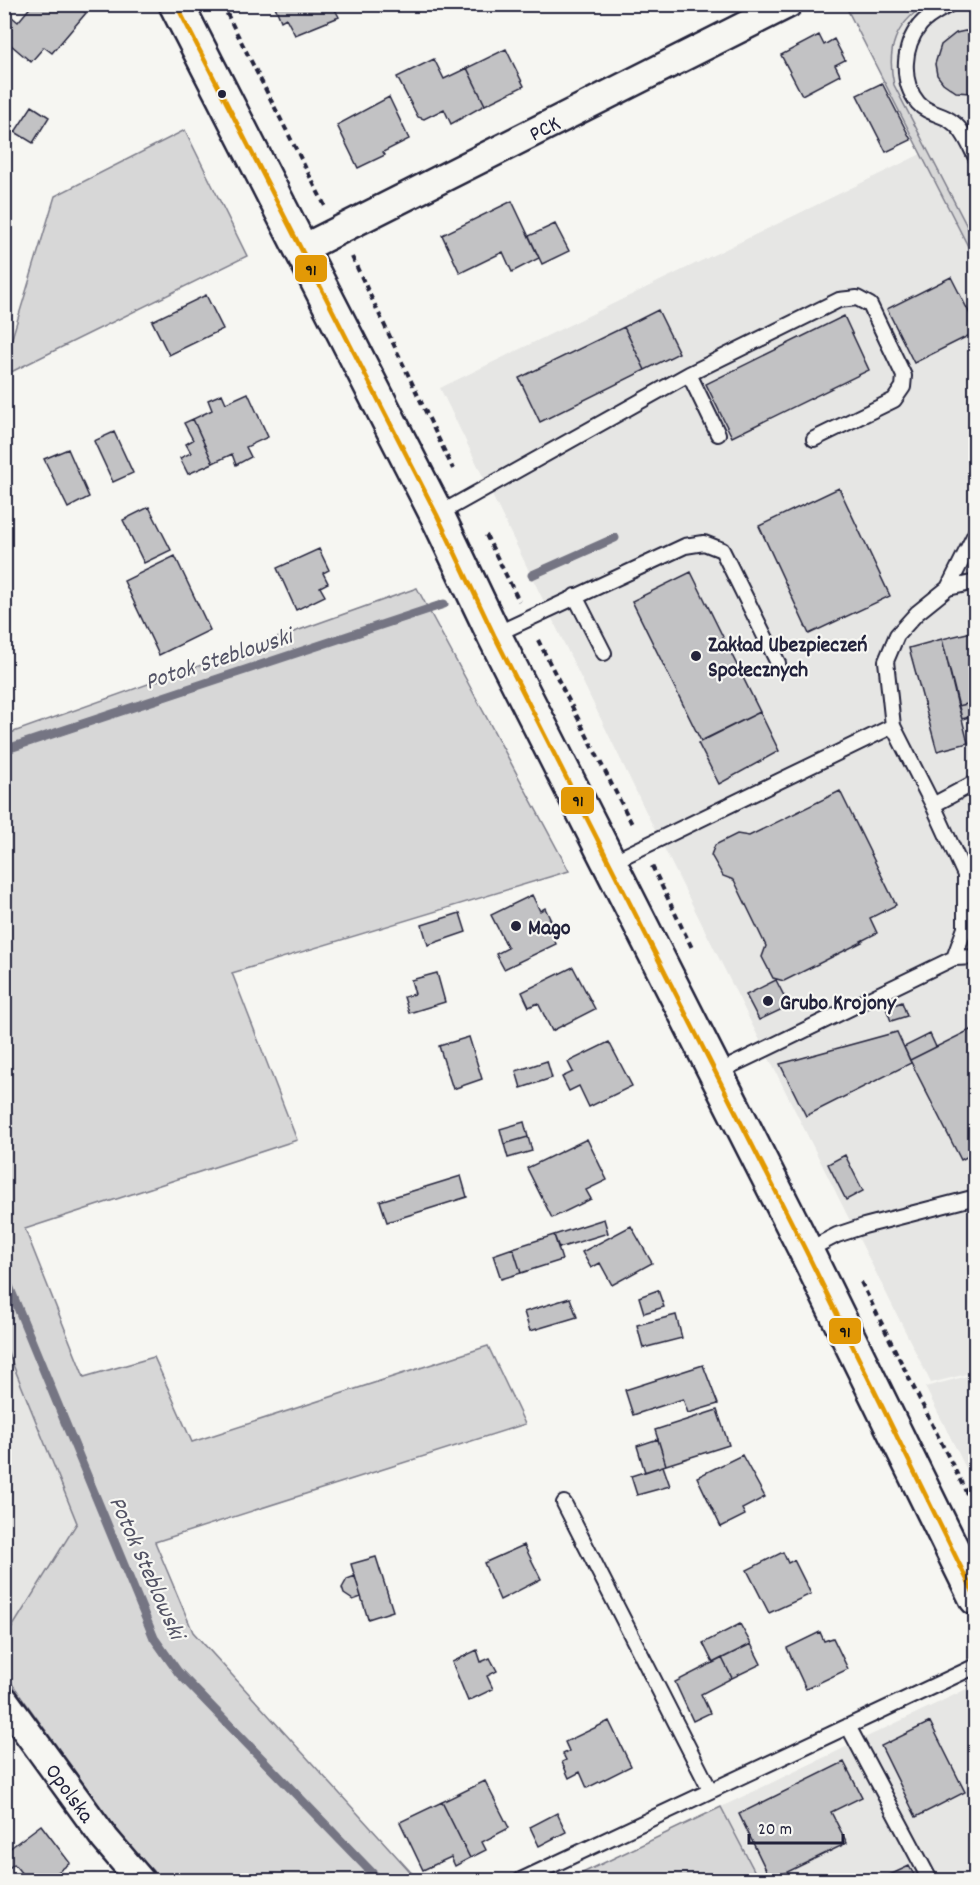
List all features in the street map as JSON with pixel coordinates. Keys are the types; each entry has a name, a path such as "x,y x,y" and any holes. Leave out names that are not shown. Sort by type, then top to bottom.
{"street":[{"path":"176,4 437,515 494,635 806,1251 975,1598"},
{"name":"PCK","path":"300,250 789,4"},
{"name":"Opolska","path":"4,1700 105,1839 140,1881"}],"lane":[{"path":"950,4 920,24 909,44 905,65 908,85 918,103 931,114 946,118 961,129 975,158"},
{"path":"437,515 689,374 839,300 857,298 870,305 904,376 903,387 894,400 814,439"},
{"path":"689,374 718,434"},
{"path":"954,958 965,928 970,872 893,726 886,662 897,635 917,613 948,588 975,532"},
{"path":"494,635 685,546 704,543 722,550 778,663"},
{"path":"948,588 975,582"},
{"path":"575,596 604,653"},
{"path":"609,862 893,726"},
{"path":"933,805 975,782"},
{"path":"715,1074 954,958 975,957"},
{"path":"806,1251 837,1234 975,1197"},
{"path":"564,1503 710,1790"},
{"path":"521,1881 975,1666"},
{"path":"848,1725 930,1881"}],"path":[{"path":"222,4 328,212"},
{"path":"348,248 468,499 633,826"},
{"path":"858,1276 975,1512"}],"shaded area":[{"path":"845,5 975,5 975,1372 931,1383 650,820 440,388 921,154"},
{"path":"845,5 925,5 906,21 895,39 891,60 894,85 975,242 975,260"},
{"path":"185,130 247,256 5,375 5,361 55,196"},
{"path":"417,588 569,871 232,973 297,1140 25,1229 84,1377 154,1357 192,1442 488,1346 525,1424 155,1542 193,1632 418,1880 162,1880 130,1848 5,1674 5,1639 77,1523 5,1345 5,735"},
{"path":"4,1345 77,1523 5,1639 4,1639"},
{"path":"976,1374 975,1486 925,1387"},
{"path":"975,1685 975,1806 967,1810 975,1827 975,1880 848,1880 843,1871 824,1880 759,1880 721,1807"},
{"path":"721,1807 759,1880 567,1880 572,1878"}],"building":[{"path":"33,4 76,4 86,13 52,53 44,47 31,62 4,39 4,26 12,17 18,22"},
{"path":"274,4 332,4 339,17 295,35 286,18 281,21"},
{"path":"976,32 976,102 971,93 956,92 943,83 937,75 935,64 941,45 956,33"},
{"path":"819,35 824,45 834,39 845,60 835,65 840,75 802,95 781,55"},
{"path":"506,49 524,86 485,105 467,68"},
{"path":"434,59 444,79 467,68 485,105 451,124 444,109 424,119 418,117 397,77"},
{"path":"882,83 911,140 886,152 857,95"},
{"path":"389,97 409,139 383,152 385,155 358,168 337,125"},
{"path":"32,106 49,117 33,143 15,132"},
{"path":"512,201 539,258 512,272 503,252 460,273 442,235"},
{"path":"555,224 569,251 542,264 529,236"},
{"path":"951,277 976,326 976,332 914,363 887,309"},
{"path":"206,295 223,329 169,355 152,321"},
{"path":"658,310 679,353 645,370 624,327"},
{"path":"844,316 869,370 732,437 706,384"},
{"path":"624,327 645,370 540,422 519,378"},
{"path":"248,393 268,437 246,447 251,457 236,465 232,454 213,463 193,419 212,410 208,400 222,394 226,403"},
{"path":"193,419 213,463 188,474 180,458 191,453 186,444 193,440 184,423"},
{"path":"114,432 133,473 113,482 94,441"},
{"path":"68,449 89,497 68,508 44,459"},
{"path":"839,488 890,596 809,634 759,526"},
{"path":"149,507 171,550 144,563 123,520"},
{"path":"319,549 329,570 323,573 328,583 320,587 325,596 296,610 277,568"},
{"path":"175,556 210,630 159,655 124,581"},
{"name":"Zakład Ubezpieczeń Społecznych","path":"691,572 760,712 701,741 632,601"},
{"path":"976,631 976,702 958,706 942,639"},
{"path":"942,639 968,743 937,751 909,648"},
{"path":"976,702 976,715 962,719 958,706"},
{"path":"760,712 779,751 719,784 698,743"},
{"path":"840,791 896,905 870,918 877,933 862,942 784,981 773,978 762,957 766,946 734,880 723,876 711,855 715,845 737,834 749,836"},
{"path":"532,895 540,911 545,908 554,927 549,929 556,944 504,969 496,954 508,948 491,915"},
{"path":"460,913 466,932 428,945 422,925"},
{"path":"573,967 595,1009 552,1031 538,1003 529,1007 522,992"},
{"path":"437,973 445,1002 409,1013 404,997 415,994 411,980"},
{"path":"776,980 789,1006 759,1020 746,995"},
{"path":"902,1002 907,1016 891,1021 886,1008"},
{"path":"976,1027 976,1152 961,1160 910,1060"},
{"path":"897,1032 911,1063 806,1116 780,1064"},
{"path":"930,1034 936,1047 910,1060 904,1047"},
{"path":"469,1037 482,1079 453,1089 439,1046"},
{"path":"609,1042 632,1086 589,1107 579,1086 569,1091 562,1077 573,1072 568,1062"},
{"path":"547,1061 552,1078 521,1088 516,1071"},
{"path":"524,1122 528,1137 504,1144 500,1129"},
{"path":"528,1137 532,1151 508,1158 504,1144"},
{"path":"587,1139 607,1180 586,1190 591,1199 552,1218 527,1168"},
{"path":"845,1155 863,1191 846,1200 828,1164"},
{"path":"461,1176 467,1197 387,1222 380,1201"},
{"path":"604,1219 608,1233 559,1248 554,1235"},
{"path":"631,1226 652,1263 612,1285 600,1263 591,1268 582,1252"},
{"path":"554,1235 562,1260 521,1273 513,1248"},
{"path":"513,1248 521,1273 501,1279 493,1255"},
{"path":"658,1290 664,1307 644,1313 639,1297"},
{"path":"570,1298 577,1317 530,1331 524,1312"},
{"path":"676,1315 682,1338 643,1348 637,1325"},
{"path":"703,1365 718,1404 688,1413 683,1399 633,1415 625,1390"},
{"path":"717,1410 729,1445 666,1465 655,1430"},
{"path":"658,1439 666,1465 645,1472 637,1446"},
{"path":"742,1455 765,1497 742,1509 745,1515 721,1527 697,1477"},
{"path":"663,1466 670,1486 637,1495 631,1476"},
{"path":"524,1545 541,1579 500,1600 484,1563"},
{"path":"783,1552 788,1563 794,1560 811,1594 769,1613 747,1570"},
{"path":"376,1557 393,1611 368,1619 351,1564"},
{"path":"355,1576 361,1597 353,1600 344,1594 342,1588 347,1579"},
{"path":"740,1624 751,1644 713,1663 703,1643"},
{"path":"820,1632 824,1641 833,1638 848,1669 806,1689 787,1648"},
{"path":"751,1644 761,1664 732,1678 722,1658"},
{"path":"477,1650 481,1662 490,1658 497,1671 487,1676 493,1689 468,1701 452,1662"},
{"path":"722,1658 732,1678 701,1694 710,1713 693,1721 675,1682"},
{"path":"609,1721 631,1766 587,1788 580,1772 569,1778 562,1762 566,1760 563,1754 569,1751 565,1742"},
{"path":"930,1722 965,1792 916,1817 881,1746"},
{"path":"844,1762 862,1797 831,1812 847,1843 771,1880 739,1814"},
{"path":"485,1781 509,1828 482,1842 486,1850 470,1858 442,1802"},
{"path":"442,1802 470,1858 455,1866 451,1857 423,1870 400,1822"},
{"path":"557,1813 566,1832 539,1846 530,1827"},
{"path":"41,1825 70,1863 47,1880 27,1880 14,1864 9,1868 4,1861 4,1855"},
{"path":"909,1866 917,1880 879,1880"}],"waterway":[{"name":"Potok Steblowski","path":"532,575 615,538"},
{"name":"Potok Steblowski","path":"4,750 444,604"},
{"name":"Potok Steblowski","path":"4,1274 154,1638 178,1672 379,1880"}],"transit line":[{"name":"91","path":"176,4 437,515 494,635 806,1251 976,1598"}],"place":[{"name":"Zakład Ubezpieczeń Społecznych","path":"696,656"},
{"name":"Mago","path":"516,926"},
{"name":"Grubo Krojony","path":"768,1001"}]}
